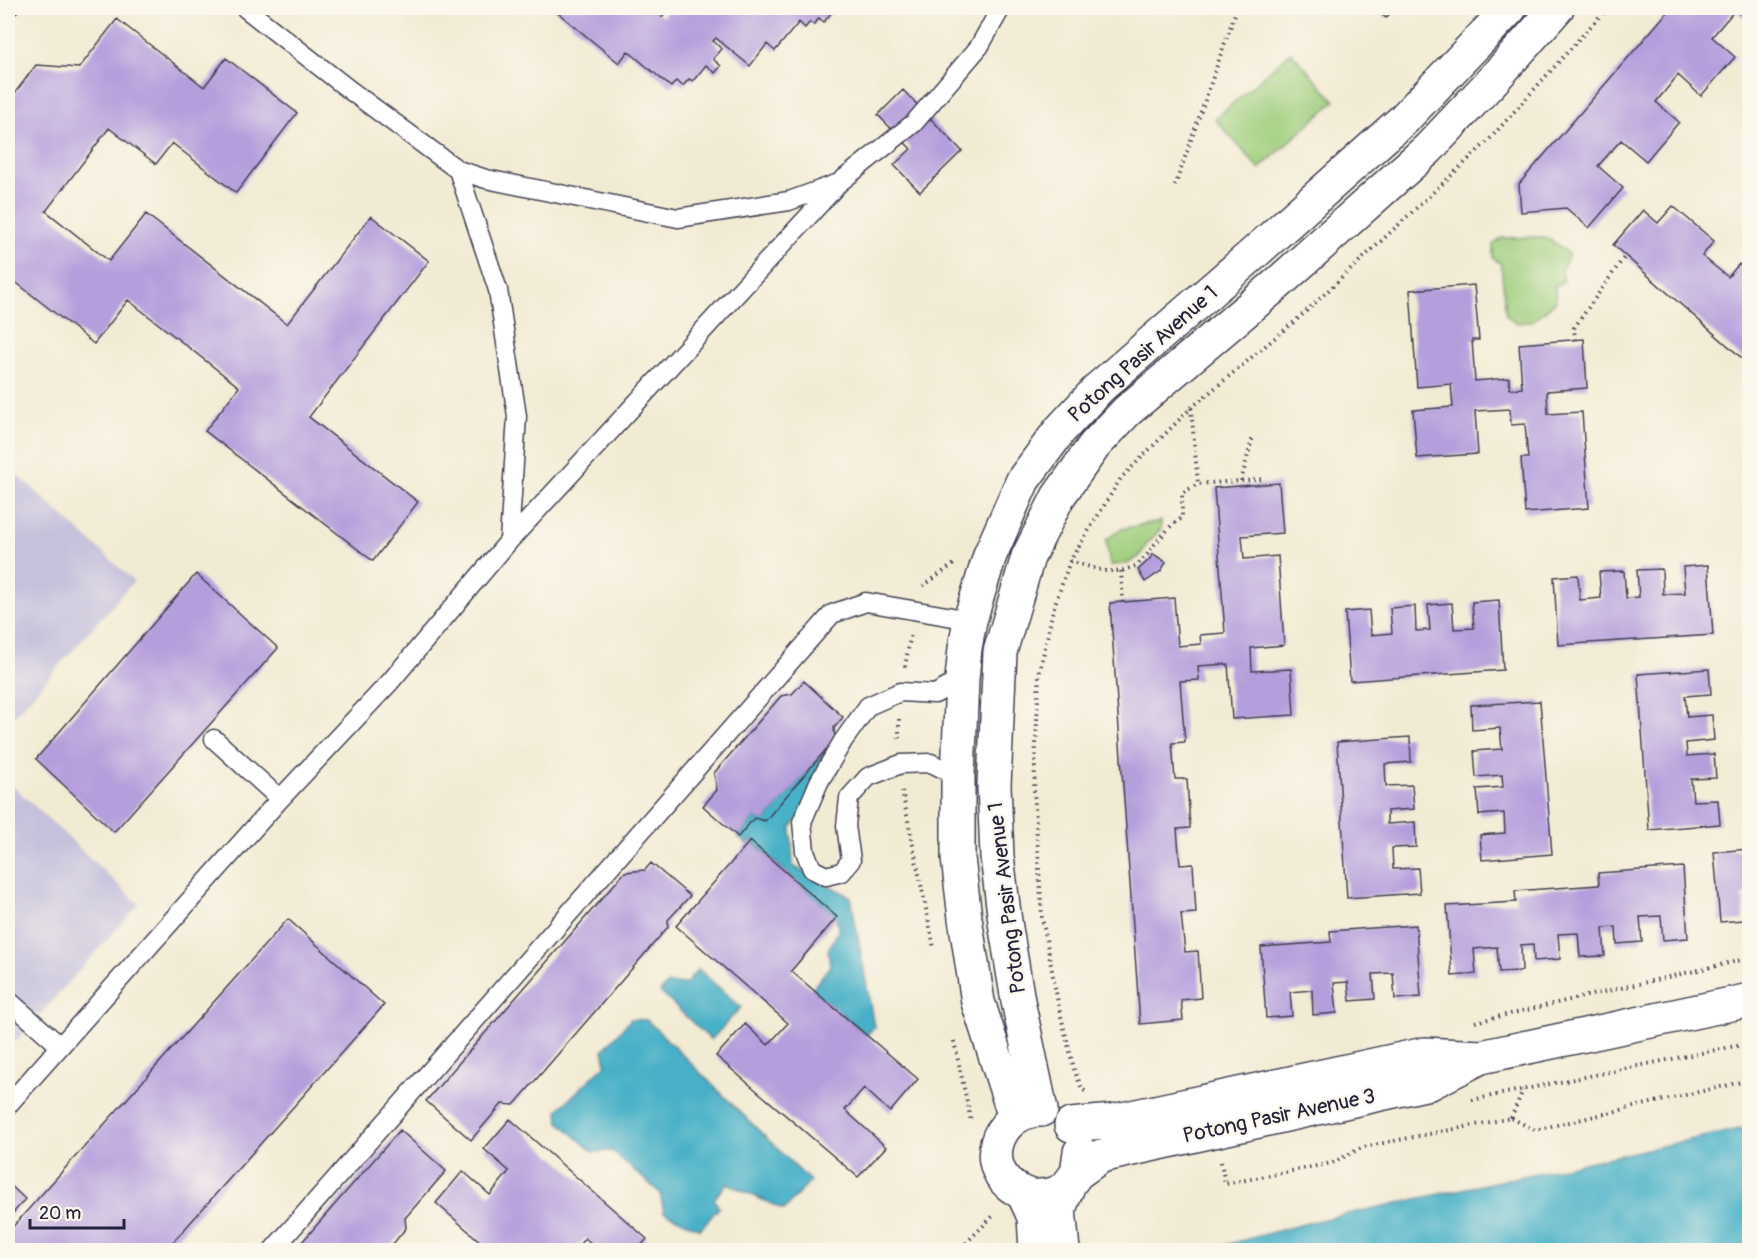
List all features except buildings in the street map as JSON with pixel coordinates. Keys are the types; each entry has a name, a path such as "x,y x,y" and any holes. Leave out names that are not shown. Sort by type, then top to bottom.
{"street":[{"name":"Potong Pasir Avenue 1","path":"1028,1113 978,1002 958,858 958,776 965,648 970,620 990,555 1023,480 1060,430 1100,387 1403,120 1510,8"},
{"name":"Potong Pasir Avenue 1","path":"1028,1113 1018,1001 1005,922 998,856 994,785 1000,652 1028,557 1058,497 1094,446 1126,411 1276,285 1428,149 1557,8"},
{"name":"Potong Pasir Avenue 3","path":"1071,1125 1113,1121 1425,1054 1480,1057 1749,1000"},
{"name":"Potong Pasir Avenue 3","path":"1043,1198 1101,1156 1430,1083 1480,1057"},
{"path":"1036,1251 1043,1198 1081,1145 1071,1125 1063,1117 1052,1112 1028,1113 1005,1126 998,1137 995,1150 1002,1176 1011,1186 1043,1198 1063,1251"}],"lane":[{"path":"245,8 351,91 458,170 486,179 678,218 789,201 840,182"},
{"path":"8,1105 280,799 390,682 508,541 840,182 914,123 979,47 1001,8"},
{"path":"458,170 498,290 518,416 508,541"},
{"path":"273,1251 832,614 866,602 970,620"},
{"path":"958,776 931,763 901,764 868,777 849,798 846,825 851,860 842,872 826,876 812,869 805,851 802,822 819,782 843,741 868,706 900,692 935,694 962,679"},
{"path":"214,739 280,799"},
{"path":"8,1000 59,1045"}],"path":[{"path":"1175,186 1237,8"},
{"path":"1575,340 1574,328 1625,256"},
{"path":"1089,1092 1082,1089 1074,1069 1059,1008 1042,917 1034,790 1039,675 1053,610 1070,561 1121,478 1191,408 1300,317"},
{"path":"1191,408 1198,484"},
{"path":"1241,481 1252,436"},
{"path":"1070,561 1104,571 1121,571 1136,566 1182,518 1182,493 1198,484 1264,479"},
{"path":"1121,571 1123,602"},
{"path":"1468,1101 1749,1043"},
{"path":"1220,1156 1225,1184 1332,1163 1363,1147 1511,1118 1535,1130 1749,1080"},
{"path":"1511,1118 1523,1089"},
{"path":"957,1251 1043,1198"}],"shaded area":[{"path":"8,466 134,581 8,723"},
{"path":"8,781 139,904 8,1050"}],"green space":[{"path":"1291,52 1335,101 1259,169 1215,119"},
{"path":"1544,237 1569,254 1562,270 1564,281 1555,286 1556,301 1532,322 1515,323 1506,315 1501,264 1493,258 1493,245 1502,238"},
{"path":"1161,521 1161,529 1147,544 1140,556 1127,564 1110,565 1106,540 1121,529"}],"water":[{"path":"835,739 836,775 791,827 793,866 851,897 874,1027 867,1035 812,989 830,966 828,950 838,932 837,917 751,841 747,844 738,837 754,818 765,821"},
{"path":"698,969 741,1007 711,1040 660,992 667,984 686,984"},
{"path":"631,1019 647,1020 810,1181 784,1210 727,1183 714,1199 719,1208 700,1229 664,1212 660,1193 612,1151 593,1152 559,1122 558,1110 606,1064 603,1050"},
{"path":"1749,1127 1749,1250 1206,1250 1315,1221"}]}
